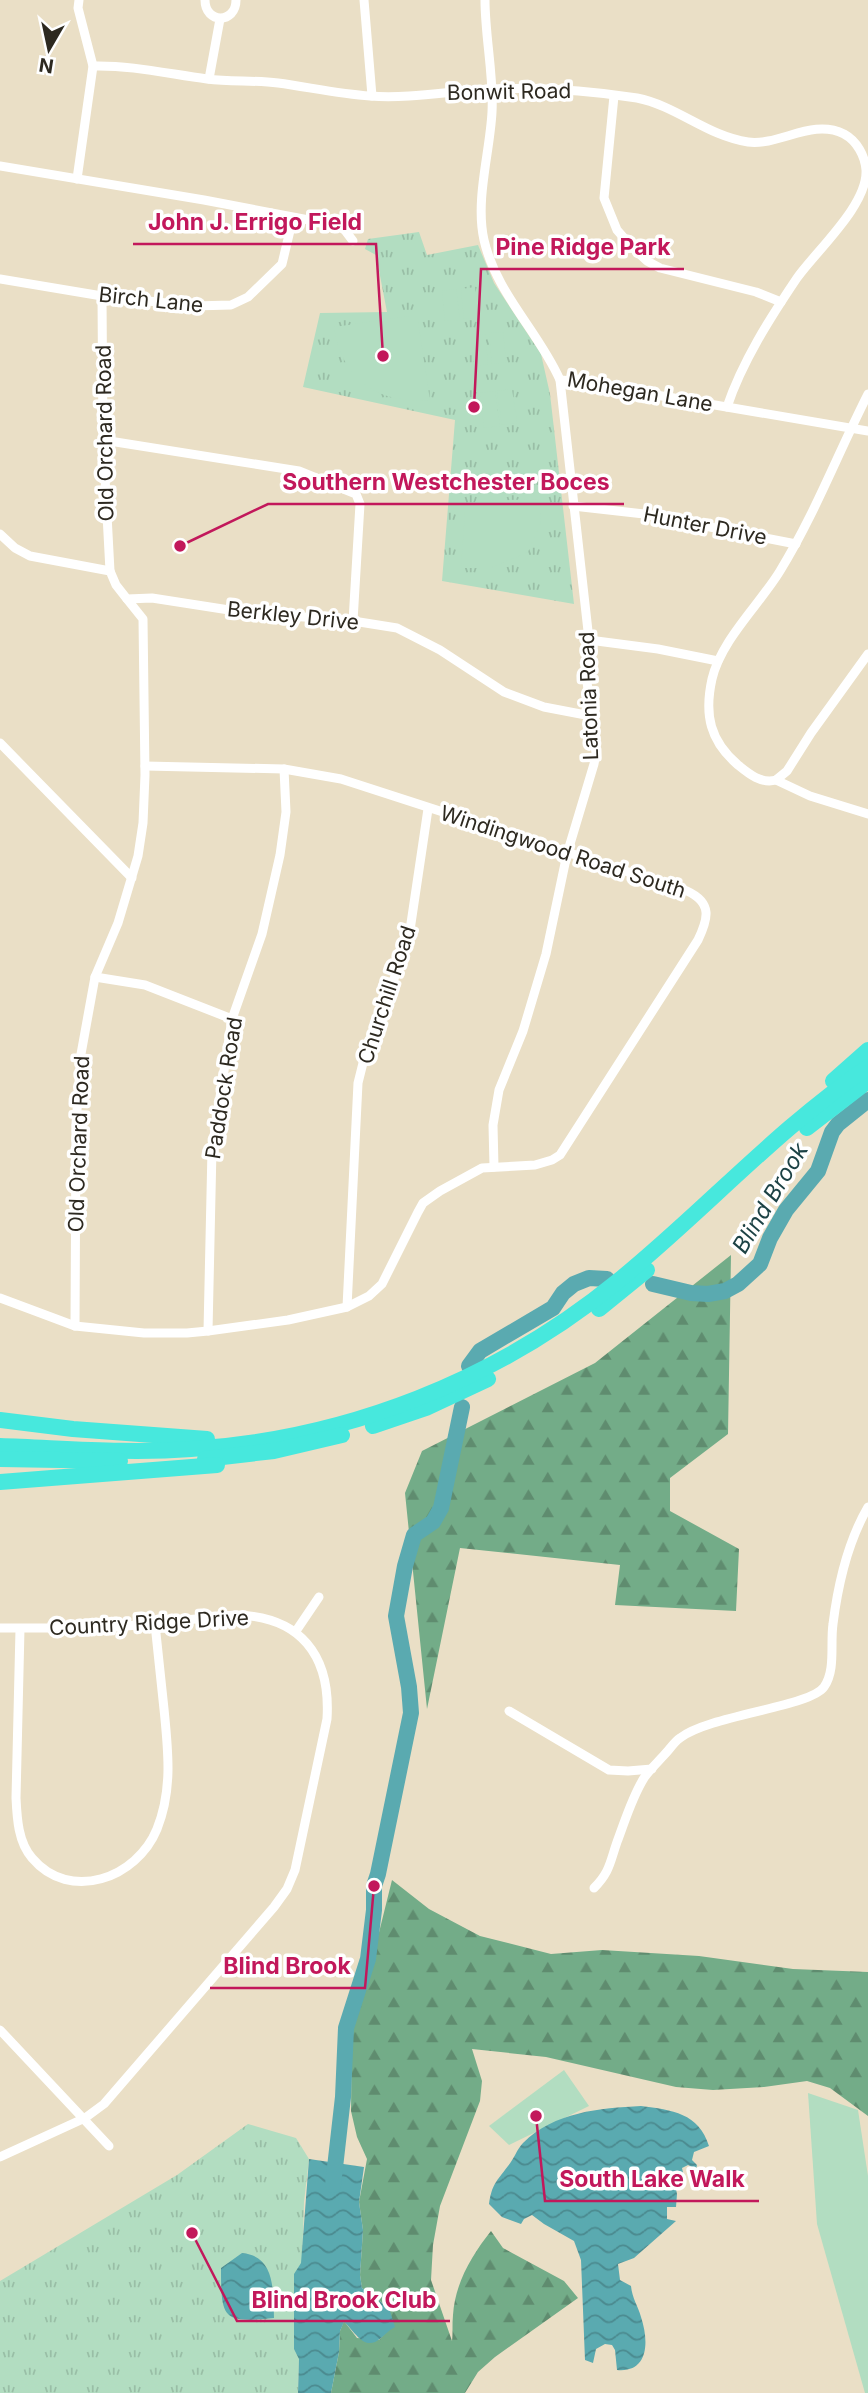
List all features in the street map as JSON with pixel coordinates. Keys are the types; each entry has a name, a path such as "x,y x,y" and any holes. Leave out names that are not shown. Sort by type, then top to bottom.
{"highway":[{"path":"734,1178 777,1131 868,1050"},
{"path":"0,1446 127,1451 190,1450 268,1441 345,1423 404,1404 461,1380 544,1335 620,1279 821,1102 868,1067"},
{"path":"0,1482 210,1466 358,1431 426,1408 491,1378 553,1342 629,1286 806,1129 868,1081"},
{"path":"0,1420 47,1427 198,1439 236,1438 345,1423"},
{"path":"0,1459 180,1461 234,1457 289,1448"}],"street":[{"path":"78,179 93,66 78,8 79,0"},
{"path":"205,0 210,16 220,19 234,12 236,0"},
{"path":"364,0 372,96"},
{"name":"Mohegan Lane","path":"485,0 492,110 482,216 484,239 501,282 540,342 559,380 868,431"},
{"path":"209,79 220,19"},
{"name":"Bonwit Road","path":"93,66 127,67 209,79 274,83 372,96 559,88 658,104 674,110 709,131 734,139 763,142 809,130 845,135 860,151 866,170 863,190 838,231 799,275 781,302 744,367 727,407"},
{"path":"614,96 604,198 617,230 647,261 660,268 756,292 781,302"},
{"path":"0,166 335,225 344,229 353,241"},
{"name":"Birch Lane","path":"0,279 102,296 194,306 231,305 248,297 282,264 293,218"},
{"name":"Old Orchard Road","path":"102,296 103,440 110,571"},
{"name":"Latonia Road","path":"494,1167 493,1125 499,1090 523,1031 546,954 567,853 594,764 595,737 587,682 589,640 559,380"},
{"path":"868,394 809,522 779,573 718,661 709,697 713,731 719,746 751,776 770,782 776,780 787,771 868,654"},
{"path":"103,440 299,471 356,494 360,504 354,621"},
{"name":"Hunter Drive","path":"573,506 644,514 796,544"},
{"path":"0,534 15,548 30,556 110,571 116,585 127,599"},
{"name":"Berkley Drive","path":"127,599 152,598 242,612 354,621 397,628 440,650 504,692 544,708 591,716"},
{"name":"Old Orchard Road","path":"75,1326 76,1124 81,1054 95,977 118,923 132,878 143,823 143,619 127,599"},
{"path":"589,640 610,641 718,661"},
{"path":"0,743 132,878"},
{"name":"Windingwood Road South","path":"145,766 284,769 341,779 699,897 706,907 706,919 698,940 560,1154 552,1160 535,1165 494,1167"},
{"name":"Paddock Road","path":"208,1331 212,1149 232,1019 262,934 281,855 286,812 284,769"},
{"path":"776,780 810,796 868,814"},
{"name":"Churchill Road","path":"347,1307 358,1083 367,1047 405,951 428,809"},
{"path":"95,977 145,985 232,1019"},
{"path":"0,1298 75,1326 144,1333 187,1334 288,1320 347,1307 369,1296 382,1284 424,1203 482,1168 494,1167"},
{"path":"594,1888 605,1877 636,1793 652,1769 680,1738 745,1713 800,1700 823,1689 831,1671 832,1628 843,1567 868,1507"},
{"path":"296,1632 319,1597"},
{"name":"Country Ridge Drive","path":"0,1628 62,1629 256,1615 296,1632 310,1645 319,1661 328,1699 327,1719 295,1870 287,1889 266,1917 104,2104 85,2118 0,2157"},
{"path":"20,1629 16,1798 21,1838 31,1857 46,1870 65,1880 86,1883 108,1878 128,1866 145,1850 157,1830 164,1805 169,1784 169,1759 155,1624"},
{"path":"509,1711 609,1770 652,1769"},
{"path":"0,2030 110,2146"}],"green space":[{"path":"419,232 427,255 478,245 494,283 541,354 550,394 574,604 442,581 455,420 303,387 320,313 387,312 376,255 365,249 368,239"},
{"path":"475,287 478,318 464,319 461,289"},
{"path":"456,289 460,320 445,321 442,291"},
{"path":"411,316 418,322 430,400 394,398 379,393 354,375 338,346 334,327"},
{"path":"503,332 506,362 492,364 489,333"},
{"path":"485,334 488,364 474,366 471,335"},
{"path":"512,389 517,423 502,425 497,391"},
{"path":"495,391 500,426 484,428 480,393"},
{"path":"540,499 541,522 528,552 490,568 461,568 465,512 476,501"},
{"path":"731,1255 728,1434 670,1478 670,1511 739,1549 736,1611 615,1605 620,1565 460,1548 427,1709 405,1493 422,1451 595,1363"},
{"path":"392,1880 429,1909 480,1936 551,1954 602,1950 699,1956 793,1969 868,1972 868,2116 830,2088 807,2081 713,2090 676,2087 546,2057 472,2049 482,2081 480,2101 440,2206 433,2245 431,2280 452,2341 457,2292 471,2260 491,2231 503,2248 564,2281 578,2298 495,2357 478,2372 465,2393 331,2393 340,2331 344,2321 357,2338 379,2340 386,2332 389,2308 362,2288 360,2275 363,2230 359,2202 367,2159 357,2137 351,2111 352,2026 363,1997"},
{"path":"564,2070 589,2106 509,2145 489,2126"},
{"path":"808,2093 858,2110 868,2176 868,2393 865,2393 817,2224"},
{"path":"248,2124 296,2138 309,2159 304,2202 298,2393 0,2393 0,2281 177,2175"}],"water":[{"path":"641,2106 683,2115 699,2126 709,2146 694,2152 692,2160 697,2165 696,2169 688,2165 682,2168 684,2177 679,2178 675,2184 676,2207 667,2207 667,2219 676,2221 634,2258 618,2264 620,2280 631,2286 640,2313 645,2345 641,2361 628,2370 617,2370 612,2345 605,2344 596,2349 593,2363 585,2360 581,2260 574,2241 532,2215 521,2224 502,2217 489,2204 498,2180 521,2145 535,2133 549,2124 578,2114"},
{"path":"309,2159 364,2167 359,2202 363,2230 360,2275 362,2288 389,2308 395,2327 370,2343 360,2339 344,2322 340,2331 331,2393 298,2393 299,2359 294,2349 294,2274 301,2263"},
{"path":"242,2253 253,2256 267,2268 272,2287 274,2318 244,2320 228,2314 224,2308 221,2268"}],"waterway":[{"name":"Blind Brook","path":"653,1284 708,1294 725,1291 738,1284 760,1264 770,1238 786,1210 818,1171 832,1132 868,1100"},
{"name":"Blind Brook","path":"469,1366 480,1351 553,1308 563,1293 574,1284 589,1278 607,1279"},
{"name":"Blind Brook","path":"333,2185 343,2097 346,2028 368,1959 374,1886 411,1713 396,1616 414,1535 433,1522 441,1508 462,1407"}],"place":[{"name":"John J. Errigo Field","path":"383,356"},
{"name":"Pine Ridge Park","path":"474,407"},
{"name":"Southern Westchester Boces","path":"180,546"},
{"name":"Blind Brook","path":"374,1886"},
{"name":"South Lake Walk","path":"536,2116"},
{"name":"Blind Brook Club","path":"192,2233"}]}
